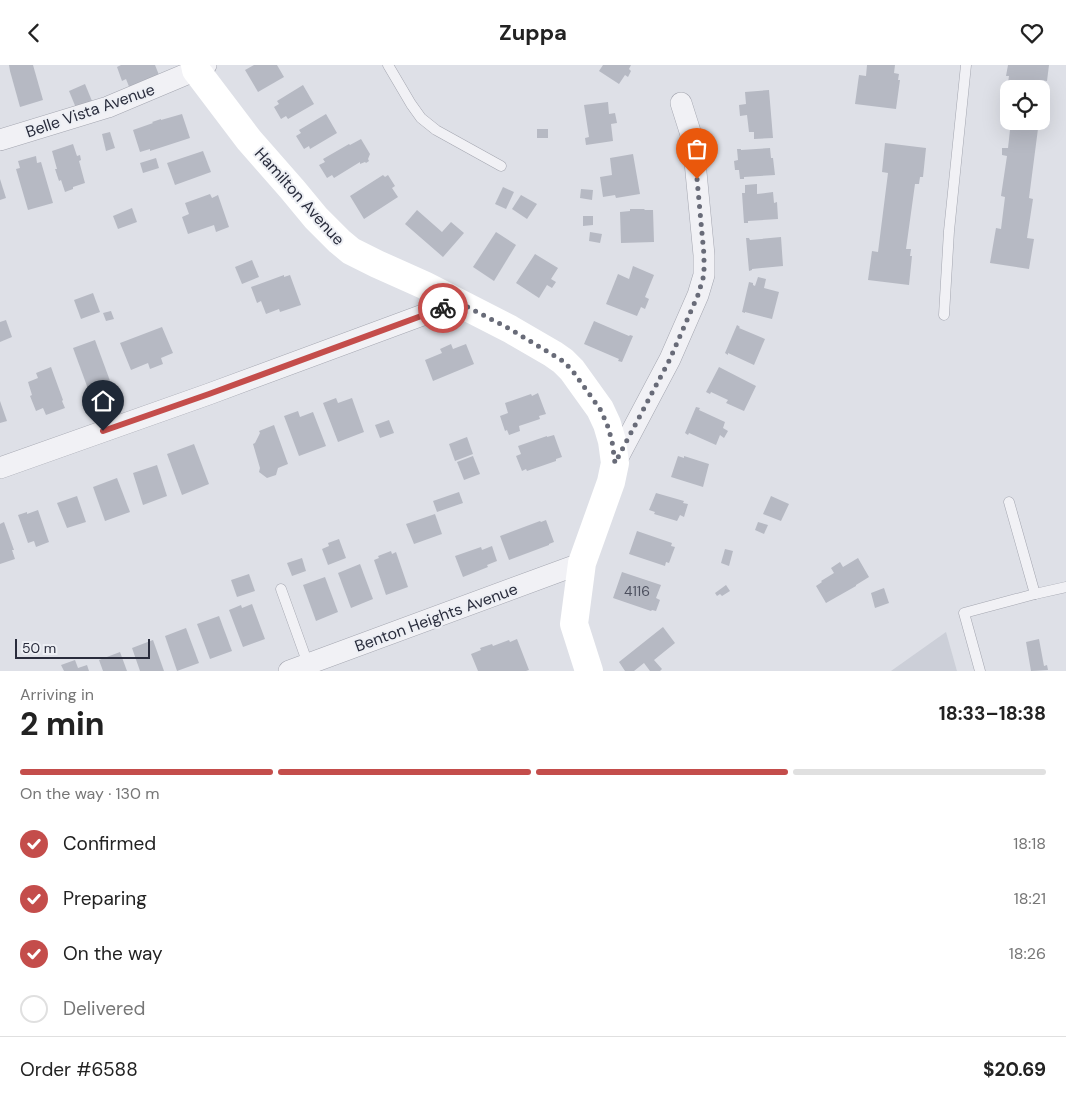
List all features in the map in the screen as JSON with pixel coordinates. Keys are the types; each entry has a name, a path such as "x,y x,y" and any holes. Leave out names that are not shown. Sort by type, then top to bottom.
{"street":[{"name":"Belle Vista Avenue","path":"0,140 108,107 199,67"},
{"name":"Hamilton Avenue","path":"199,67 249,140 316,218 339,241 351,251 424,285 510,329 563,361 572,370 600,409 612,441 615,463 611,481 582,563 574,624 589,671"},
{"path":"615,463 670,359 698,295 704,275 704,255 693,141 682,103"},
{"path":"0,469 458,302"},
{"name":"Benton Heights Avenue","path":"299,667 582,563"}],"lane":[{"path":"388,65 411,104 422,118 436,130 501,166"},
{"path":"944,315 949,231 966,65"},
{"path":"1010,502 1035,593"},
{"path":"980,671 964,613 1035,593 1066,587"},
{"path":"281,589 299,667"}],"shaded area":[{"path":"946,632 957,671 891,671"}],"building":[{"path":"9,65 33,65 43,100 20,107"},
{"path":"121,65 155,65 159,75 130,89 126,79 122,81 117,67"},
{"path":"254,65 277,65 284,77 258,92 245,70"},
{"path":"603,65 631,65 629,69 631,71 628,77 625,75 619,84 599,71"},
{"path":"867,65 895,65 894,73 899,74 898,80 900,80 896,109 855,104 859,75 866,76"},
{"path":"1008,65 1049,65 1047,80 1008,80 1009,76 1006,76"},
{"path":"85,84 92,101 76,108 69,91"},
{"path":"303,85 314,104 288,119 286,116 281,119 274,107 279,104 277,101"},
{"path":"769,90 773,138 754,139 754,132 749,132 747,115 740,116 739,105 746,104 745,92"},
{"path":"608,102 609,114 615,113 617,123 611,124 613,141 586,145 585,138 589,137 584,105"},
{"path":"182,114 190,138 150,151 150,149 140,152 133,130 161,119"},
{"path":"326,114 337,133 310,149 309,146 304,149 296,136 301,133 299,130"},
{"path":"537,129 548,129 548,138 537,138"},
{"path":"1010,130 1038,130 1029,198 1033,199 1027,238 1034,239 1029,269 990,263 996,228 1001,229 1005,197 1001,196 1007,156 1002,155 1002,148 1008,148"},
{"path":"110,132 115,148 106,151 102,134"},
{"path":"361,139 370,154 369,161 360,164 360,162 334,178 332,175 327,178 319,165 325,162 323,159"},
{"path":"885,143 926,148 923,177 920,177 919,184 915,184 906,249 911,249 910,256 912,256 909,285 868,280 872,251 878,252 888,173 882,172"},
{"path":"73,144 77,156 80,155 81,160 79,161 85,183 65,192 55,169 57,169 52,151"},
{"path":"770,148 775,175 744,177 744,179 740,179 739,170 735,170 734,161 738,160 737,149"},
{"path":"203,151 211,172 175,185 167,163"},
{"path":"633,154 640,194 616,198 615,195 603,197 600,177 612,175 610,158"},
{"path":"36,156 37,163 41,162 53,203 28,210 16,169 20,168 18,161"},
{"path":"156,158 159,168 143,173 140,163"},
{"path":"383,175 385,177 388,175 395,186 392,188 398,197 364,219 350,196"},
{"path":"0,179 6,198 0,200"},
{"path":"757,184 757,194 773,192 774,203 777,202 778,219 748,221 748,223 744,223 742,193 745,193 745,185"},
{"path":"503,187 514,192 506,209 495,204"},
{"path":"581,189 593,190 592,200 580,198"},
{"path":"210,194 212,198 218,195 229,227 216,232 214,225 188,234 182,217 189,214 185,203"},
{"path":"521,195 537,204 527,219 512,209"},
{"path":"132,208 137,222 118,229 113,216"},
{"path":"630,209 653,210 654,242 621,243 620,212 630,211"},
{"path":"417,210 442,232 451,222 464,233 443,257 405,224"},
{"path":"583,216 593,216 593,225 583,226"},
{"path":"496,232 516,245 494,281 473,267"},
{"path":"590,232 602,234 600,243 589,241"},
{"path":"781,237 783,266 752,269 749,271 746,238 750,240"},
{"path":"535,254 558,268 551,279 556,282 552,288 547,285 539,298 516,283"},
{"path":"252,260 259,277 242,284 235,267"},
{"path":"633,266 654,275 645,297 649,299 645,309 641,307 637,316 606,304 618,274 629,279"},
{"path":"284,275 284,277 290,275 301,305 280,312 279,309 266,314 261,301 257,303 251,287"},
{"path":"758,277 766,279 764,288 779,292 772,319 742,312 749,282 755,286"},
{"path":"93,293 100,312 81,319 74,300"},
{"path":"111,311 114,319 106,321 103,313"},
{"path":"6,320 12,337 0,342 0,322"},
{"path":"594,321 633,336 622,362 584,344"},
{"path":"737,325 739,328 765,339 754,365 725,353"},
{"path":"162,327 173,353 161,358 163,364 150,369 148,363 131,370 120,343"},
{"path":"95,340 113,389 91,397 73,348"},
{"path":"451,344 453,349 466,344 474,364 433,381 425,360 442,353 440,349"},
{"path":"51,367 65,408 46,415 43,408 36,411 30,396 32,395 28,382 38,378 36,373"},
{"path":"719,367 756,386 744,411 726,403 728,400 711,392 710,394 706,392"},
{"path":"538,393 546,414 539,416 540,419 519,426 520,431 509,435 507,430 505,431 500,416 508,413 505,403"},
{"path":"336,398 338,403 352,398 364,432 338,442 323,403"},
{"path":"0,401 7,421 0,423"},
{"path":"696,407 725,422 723,428 728,431 724,438 720,435 716,445 685,433"},
{"path":"298,411 300,417 313,412 326,446 299,456 284,416"},
{"path":"389,420 394,433 380,438 375,425"},
{"path":"274,425 288,464 278,468 276,475 267,478 259,472 260,468 253,444 260,433 259,431"},
{"path":"554,435 562,457 556,459 556,461 522,471 516,456 521,454 518,446"},
{"path":"467,437 473,454 455,461 449,444"},
{"path":"194,444 209,484 182,495 167,454"},
{"path":"473,456 480,474 464,480 457,462"},
{"path":"678,456 709,464 703,487 671,477"},
{"path":"157,465 167,496 143,505 133,473"},
{"path":"117,478 130,512 105,521 93,487"},
{"path":"459,492 463,503 437,512 433,501"},
{"path":"656,493 684,501 683,503 688,504 684,517 680,515 677,521 654,514 655,512 649,510"},
{"path":"77,496 86,522 67,528 57,503"},
{"path":"771,496 789,504 781,521 763,514"},
{"path":"38,510 49,542 36,547 34,541 28,543 18,515"},
{"path":"435,514 442,534 414,544 406,524"},
{"path":"546,520 554,542 509,560 500,536"},
{"path":"4,522 14,550 12,550 15,559 0,564 0,524"},
{"path":"758,522 768,525 764,534 755,530"},
{"path":"637,531 672,543 671,546 675,547 669,563 666,562 665,566 629,554"},
{"path":"339,539 346,558 328,565 322,549 329,546 328,543"},
{"path":"492,546 497,561 487,565 488,567 463,577 455,556 481,547 482,550"},
{"path":"725,549 733,551 729,566 721,563"},
{"path":"391,551 392,554 396,552 408,587 386,595 374,560 379,558 378,556"},
{"path":"302,558 306,571 292,576 287,563"},
{"path":"858,558 869,577 826,603 816,586 834,573 831,568 840,562 843,567"},
{"path":"360,564 373,599 351,608 338,573"},
{"path":"622,572 661,585 656,598 660,600 656,611 613,598"},
{"path":"249,574 255,591 237,597 231,580"},
{"path":"325,577 338,612 316,621 303,585"},
{"path":"726,585 730,591 722,596 720,594 717,596 715,593"},
{"path":"884,588 889,603 875,608 871,593"},
{"path":"252,604 265,639 243,647 229,610 241,605 242,608"},
{"path":"219,616 232,651 210,659 197,624"},
{"path":"663,627 675,643 654,660 662,669 660,671 650,671 644,663 634,671 625,671 619,662"},
{"path":"186,628 199,663 177,671 165,636"},
{"path":"517,639 529,670 478,671 471,654 481,650 480,648 492,644 493,646"},
{"path":"1039,639 1044,666 1047,665 1048,670 1031,671 1026,642"},
{"path":"153,640 164,671 140,671 132,648"},
{"path":"120,652 127,671 103,671 99,660"},
{"path":"75,660 78,668 87,665 89,671 64,671 61,665"}],"way so far":[{"path":"443,308 458,302 510,329 563,361 572,370 600,409 612,441 615,463 670,359 698,295 704,275 697,179"}],"route":[{"path":"103,431 443,308"}]}
